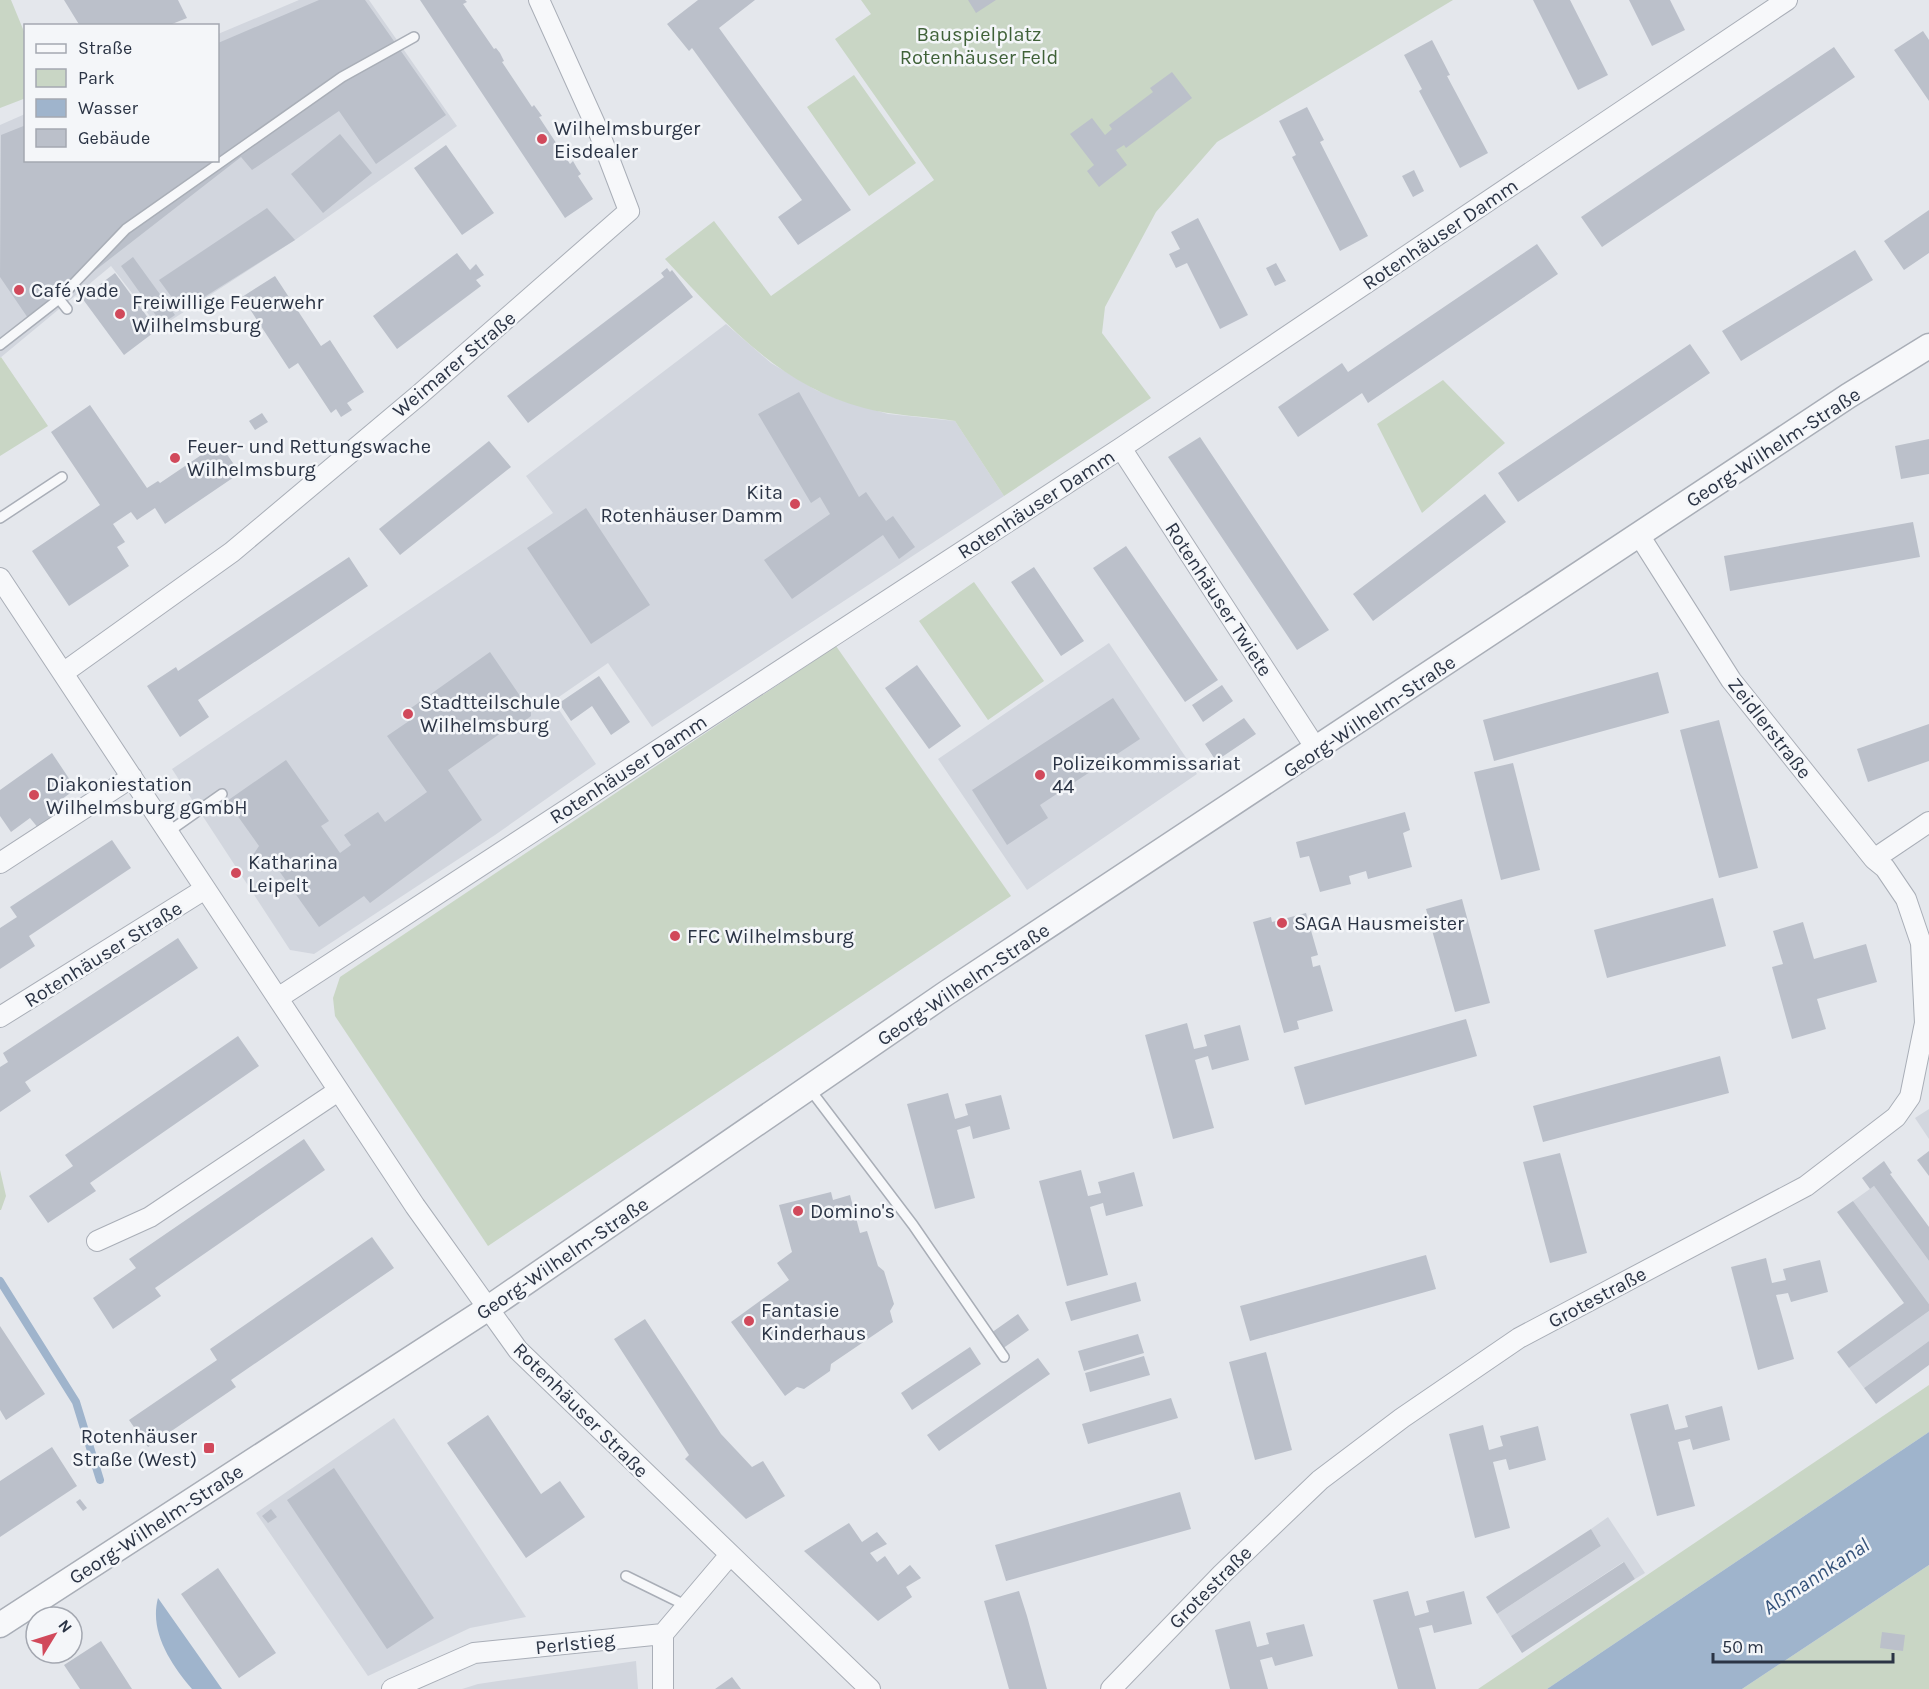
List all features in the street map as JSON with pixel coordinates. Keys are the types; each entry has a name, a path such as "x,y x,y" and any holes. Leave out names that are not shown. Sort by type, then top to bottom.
{"street":[{"name":"Weimarer Straße","path":"63,673 232,552 419,395 629,212 600,135 539,0"},
{"name":"Rotenhäuser Damm","path":"278,998 1121,448 1787,0"},
{"name":"Georg-Wilhelm-Straße","path":"0,1625 487,1309 945,994 1929,346"},
{"name":"Rotenhäuser Twiete","path":"1121,448 1317,750"},
{"name":"Zeidlerstraße","path":"1639,535 1731,680 1874,859"},
{"name":"Rotenhäuser Straße","path":"0,578 338,1091 487,1309 518,1350 729,1556 870,1689"},
{"path":"0,863 132,777"},
{"path":"1874,859 1929,822"},
{"name":"Grotestraße","path":"1111,1689 1222,1574 1320,1480 1402,1418 1519,1338 1806,1186 1896,1117 1910,1097 1927,1023 1921,943 1906,899 1885,868 1874,859"},
{"name":"Rotenhäuser Straße","path":"0,1017 205,889"},
{"path":"98,1241 150,1217 338,1091"},
{"path":"663,1689 663,1634 729,1556"},
{"name":"Perlstieg","path":"392,1689 474,1653 663,1634"}],"lane":[{"path":"0,345 59,298 126,229 342,77 414,37"},
{"path":"59,298 67,309"},
{"path":"0,518 62,477"},
{"path":"168,832 222,795"},
{"path":"810,1088 913,1225 1004,1358"},
{"path":"626,1576 687,1606"}],"shaded area":[{"path":"299,0 369,0 457,126 295,240 159,328 111,266 0,358 0,125 24,114 24,162 219,162 219,34"},
{"path":"726,324 771,363 816,390 840,400 888,414 955,421 1004,496 652,727 608,663 553,701 596,764 495,835 314,954 290,950 172,769 553,513 526,476"},
{"path":"1109,643 1197,774 1027,890 938,759"},
{"path":"1929,1109 1929,1139 1915,1118"},
{"path":"1874,1186 1929,1261 1929,1304 1853,1201"},
{"path":"1929,1311 1929,1341 1864,1388 1849,1368"},
{"path":"394,1418 526,1617 470,1628 368,1676 256,1513"},
{"path":"1608,1517 1645,1573 1635,1579 1623,1562 1511,1636 1497,1614 1601,1546 1591,1529"},
{"path":"636,1661 638,1689 462,1689 478,1684"}],"green space":[{"path":"0,0 11,0 24,32 24,99 0,108"},
{"name":"Bauspielplatz Rotenhäuser Feld","path":"861,0 1453,0 1217,142 1156,212 1105,307 1102,333 1151,398 1004,496 955,421 864,408 833,398 805,384 754,348 708,305 665,259 714,221 771,296 934,180 835,39 871,14"},
{"path":"854,75 916,163 869,196 807,107"},
{"path":"0,358 48,426 0,456"},
{"path":"1443,380 1505,443 1422,513 1377,424"},
{"path":"974,582 1044,681 988,720 919,621"},
{"name":"FFC Wilhelmsburg","path":"836,646 1011,896 488,1246 335,1016 333,998 340,977"},
{"path":"0,1170 6,1196 1,1210 0,1210"},
{"path":"1929,1385 1929,1432 1547,1689 1478,1689"},
{"path":"1929,1565 1929,1689 1742,1689"}],"water":[{"name":"Aßmannkanal","path":"1929,1432 1929,1565 1742,1689 1547,1689"},
{"path":"158,1598 222,1689 192,1689 177,1669 159,1635 156,1611"}],"building":[{"path":"64,0 178,0 187,18 172,24 79,24"},
{"path":"319,0 365,0 446,115 376,164 339,111 252,170 241,157 30,321 0,277 1,135 24,126 24,162 219,162 219,43"},
{"path":"420,0 465,0 467,2 463,4 494,49 496,48 500,53 504,61 502,62 532,107 534,105 542,116 539,117 570,164 573,161 581,174 578,176 593,199 565,218"},
{"path":"698,0 755,0 719,28 851,210 798,245 778,217 802,200 692,48 689,51 667,24"},
{"path":"968,0 996,0 976,13"},
{"path":"1533,0 1570,0 1608,75 1578,90"},
{"path":"1629,0 1670,0 1685,30 1652,46"},
{"path":"1923,31 1929,40 1929,101 1894,50"},
{"path":"1432,40 1450,75 1447,76 1488,153 1460,168 1419,91 1422,89 1404,55"},
{"path":"1834,47 1855,77 1602,247 1581,217"},
{"path":"1172,72 1192,98 1126,148 1124,145 1116,150 1127,165 1099,187 1087,171 1094,165 1070,134 1092,118 1105,135 1112,129 1109,125 1153,92 1150,88"},
{"path":"1307,107 1324,140 1320,142 1368,236 1340,251 1292,157 1296,155 1279,121"},
{"path":"340,134 372,173 323,213 291,174"},
{"path":"446,145 494,213 462,235 414,168"},
{"path":"1414,170 1424,191 1413,197 1402,176"},
{"path":"267,208 295,240 182,311 159,280"},
{"path":"1929,210 1929,253 1904,270 1884,241"},
{"path":"1198,218 1248,315 1220,329 1187,263 1176,268 1169,254 1180,249 1171,232"},
{"path":"1537,244 1558,274 1368,403 1362,393 1298,437 1278,407 1342,363 1348,372"},
{"path":"1855,250 1873,280 1741,361 1722,331"},
{"path":"457,253 470,270 476,264 484,275 476,280 481,286 397,349 373,316"},
{"path":"133,257 175,315 162,324 121,266"},
{"path":"1276,263 1286,281 1275,286 1266,268"},
{"path":"667,268 670,272 672,270 693,297 528,423 507,396 664,277 661,273"},
{"name":"Freiwillige Feuerwehr Wilhelmsburg","path":"115,273 157,330 124,355 82,298"},
{"path":"275,276 321,346 330,340 364,392 347,403 352,410 341,417 336,409 331,413 298,363 289,369 242,297"},
{"path":"1690,344 1710,373 1518,502 1498,473"},
{"path":"799,392 859,497 866,492 886,521 893,516 915,547 899,559 883,535 792,599 764,560 830,514 820,497 811,503 758,414"},
{"path":"90,405 147,488 158,481 160,483 219,443 240,473 165,524 155,508 137,520 131,512 113,524 125,542 117,547 129,566 69,606 32,551 100,505 51,432"},
{"path":"262,413 268,422 255,430 249,421"},
{"path":"1200,437 1329,630 1297,650 1168,457"},
{"path":"1929,439 1929,474 1901,479 1895,446"},
{"path":"489,441 511,467 400,555 379,529"},
{"path":"1485,494 1506,522 1373,621 1353,594"},
{"path":"586,508 650,605 591,644 527,548"},
{"path":"1913,522 1920,557 1730,591 1724,556"},
{"path":"1126,546 1218,680 1185,702 1093,568"},
{"path":"349,557 368,586 198,700 209,717 180,737 147,686 176,667 178,671"},
{"path":"1034,567 1084,641 1061,656 1011,582"},
{"path":"490,652 531,712 531,716 523,722 521,719 448,770 482,820 370,903 364,896 319,927 272,861 265,865 259,864 253,855 259,846 227,801 286,760 329,821 321,826 340,853 351,845 344,835 378,812 385,822 427,792 387,736 409,721 404,713"},
{"path":"917,665 961,726 929,749 885,688"},
{"path":"1658,672 1669,713 1494,761 1483,720"},
{"path":"599,676 630,722 611,735 592,706 571,721 559,703"},
{"path":"1222,685 1233,701 1203,722 1192,705"},
{"name":"Polizeikommissariat 44","path":"1113,698 1140,739 1040,805 1048,818 1007,845 972,790"},
{"path":"1244,718 1256,734 1216,761 1205,744"},
{"path":"1719,720 1758,868 1719,878 1680,730"},
{"path":"1929,724 1929,761 1868,782 1857,749"},
{"name":"Diakoniestation Wilhelmsburg gGmbH","path":"52,753 76,789 62,799 69,808 39,829 30,818 11,832 0,816 0,790"},
{"path":"1513,763 1540,870 1501,880 1474,772"},
{"path":"1405,812 1410,830 1403,833 1412,867 1368,879 1366,871 1349,876 1351,884 1320,892 1309,856 1300,858 1296,842"},
{"path":"112,840 131,868 29,936 35,946 0,969 0,928 17,917 10,907"},
{"path":"1713,898 1726,946 1607,978 1594,930"},
{"path":"1462,899 1490,1003 1455,1012 1426,909"},
{"path":"1306,913 1318,955 1311,957 1313,967 1320,965 1333,1011 1297,1021 1299,1029 1284,1033 1253,922 1271,917 1272,922"},
{"path":"1803,922 1814,959 1866,944 1877,982 1817,999 1826,1029 1792,1039 1772,967 1783,964 1773,931"},
{"path":"178,938 198,968 25,1082 31,1091 0,1112 0,1067 8,1062 3,1053"},
{"path":"1466,1019 1477,1056 1305,1105 1294,1067"},
{"path":"1187,1023 1194,1049 1207,1046 1204,1035 1240,1025 1249,1060 1212,1070 1208,1056 1195,1060 1214,1128 1173,1139 1145,1035"},
{"path":"238,1036 259,1066 90,1183 96,1191 48,1223 29,1196 73,1166 65,1155"},
{"path":"1720,1056 1729,1093 1543,1142 1533,1106"},
{"path":"948,1093 955,1119 968,1115 965,1104 1001,1095 1010,1129 973,1139 970,1126 957,1130 975,1198 935,1209 907,1104"},
{"path":"304,1139 325,1170 155,1288 161,1296 113,1329 93,1298 136,1268 129,1259"},
{"path":"1929,1151 1929,1176 1917,1160"},
{"path":"1560,1153 1587,1253 1550,1263 1523,1162"},
{"path":"1884,1161 1892,1173 1890,1174 1929,1227 1929,1261 1874,1186 1870,1189 1862,1178"},
{"path":"1081,1170 1088,1196 1101,1193 1098,1182 1134,1172 1143,1206 1106,1216 1103,1203 1090,1207 1108,1275 1067,1286 1039,1181"},
{"path":"831,1192 833,1200 850,1195 860,1233 867,1231 878,1266 884,1271 894,1304 890,1311 893,1322 831,1364 830,1371 804,1389 797,1387 785,1396 731,1322 789,1280 777,1263 792,1252 779,1205"},
{"path":"1853,1201 1929,1304 1929,1311 1849,1368 1837,1352 1904,1303 1837,1212"},
{"path":"372,1237 394,1268 231,1380 236,1387 148,1447 129,1420 217,1360 210,1349"},
{"path":"1426,1255 1436,1289 1250,1341 1240,1306"},
{"path":"1766,1258 1772,1283 1786,1280 1783,1269 1820,1260 1828,1292 1791,1302 1788,1293 1776,1295 1794,1359 1758,1370 1731,1267"},
{"path":"1136,1282 1141,1301 1071,1321 1065,1302"},
{"path":"1018,1314 1029,1330 1002,1349 991,1333"},
{"path":"645,1319 721,1434 752,1467 763,1461 785,1496 746,1519 685,1459 689,1455 614,1339"},
{"path":"0,1326 45,1394 6,1420 0,1410"},
{"path":"1138,1334 1144,1353 1084,1371 1078,1351"},
{"path":"1929,1341 1929,1365 1876,1404 1864,1388"},
{"path":"970,1347 981,1364 912,1410 901,1393"},
{"path":"1266,1352 1292,1450 1255,1460 1229,1362"},
{"path":"1144,1356 1150,1375 1090,1392 1085,1373"},
{"path":"1038,1358 1050,1374 939,1451 927,1435"},
{"path":"1171,1398 1178,1418 1088,1444 1082,1424"},
{"path":"1668,1404 1675,1430 1688,1427 1685,1416 1722,1406 1730,1440 1693,1450 1690,1439 1678,1442 1695,1506 1657,1516 1630,1414"},
{"path":"488,1415 541,1494 560,1481 585,1517 526,1558 447,1443"},
{"path":"1483,1425 1489,1450 1503,1446 1500,1436 1538,1426 1546,1460 1509,1470 1506,1459 1493,1462 1510,1528 1475,1538 1449,1434"},
{"path":"52,1447 77,1486 0,1537 0,1481"},
{"path":"334,1468 434,1618 387,1649 287,1500"},
{"path":"1180,1492 1191,1529 1006,1581 995,1545"},
{"path":"80,1499 87,1508 83,1511 76,1502"},
{"path":"271,1509 277,1517 268,1523 262,1516"},
{"path":"849,1523 862,1542 877,1532 887,1544 870,1553 877,1562 885,1556 898,1575 910,1565 921,1578 906,1587 912,1597 878,1621 804,1551"},
{"path":"1591,1529 1601,1546 1497,1614 1486,1597"},
{"path":"1624,1562 1635,1579 1522,1653 1511,1636"},
{"path":"218,1568 276,1653 239,1678 181,1594"},
{"path":"1019,1591 1047,1689 1009,1689 984,1601"},
{"path":"1408,1591 1415,1616 1429,1612 1426,1601 1464,1591 1472,1624 1434,1633 1432,1625 1419,1628 1436,1689 1398,1689 1373,1600"},
{"path":"1250,1621 1257,1647 1269,1644 1266,1633 1304,1624 1313,1656 1275,1666 1272,1657 1260,1660 1268,1689 1230,1689 1215,1630"},
{"path":"1882,1632 1905,1635 1903,1651 1880,1648"},
{"path":"101,1641 132,1689 80,1689 64,1665 84,1665 84,1652"},
{"path":"732,1677 741,1689 715,1689"}],"waterway":[{"path":"0,1281 76,1402 100,1480"}],"place":[{"name":"Wilhelmsburger Eisdealer","path":"542,139"},
{"name":"Café yade","path":"19,290"},
{"name":"Freiwillige Feuerwehr Wilhelmsburg","path":"120,314"},
{"name":"Feuer- und Rettungswache Wilhelmsburg","path":"175,458"},
{"name":"Kita Rotenhäuser Damm","path":"795,504"},
{"name":"Stadtteilschule Wilhelmsburg","path":"408,714"},
{"name":"Polizeikommissariat 44","path":"1040,775"},
{"name":"Diakoniestation Wilhelmsburg gGmbH","path":"34,795"},
{"name":"Katharina Leipelt","path":"236,873"},
{"name":"SAGA Hausmeister","path":"1282,923"},
{"name":"FFC Wilhelmsburg","path":"675,936"},
{"name":"Domino's","path":"798,1211"},
{"name":"Fantasie Kinderhaus","path":"749,1321"},
{"name":"Rotenhäuser Straße (West)","path":"209,1448"}]}
